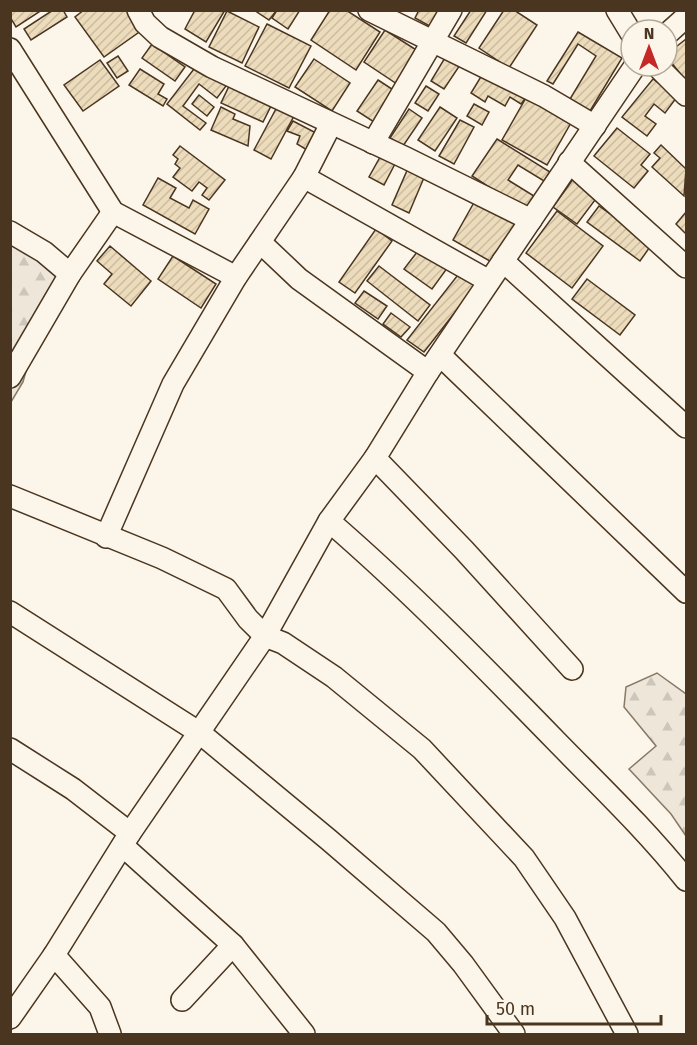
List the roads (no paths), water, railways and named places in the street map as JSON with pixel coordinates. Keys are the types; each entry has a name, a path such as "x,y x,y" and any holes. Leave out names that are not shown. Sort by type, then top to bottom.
{"street":[{"path":"138,10 145,23 160,37 183,52 531,220"},
{"path":"369,10 432,43 544,96 595,126"},
{"path":"373,143 451,10"},
{"path":"10,49 114,212 236,277"},
{"path":"10,1018 19,989 54,955 127,840 265,636 330,521 375,458 434,363 627,78"},
{"path":"669,78 687,95"},
{"path":"106,537 173,384 236,277 304,177 331,124"},
{"path":"570,162 687,267"},
{"path":"304,177 489,281"},
{"path":"10,377 70,274 114,212"},
{"path":"10,232 45,252 70,274"},
{"path":"260,242 300,279 434,363 687,592"},
{"path":"503,261 687,427"},
{"path":"375,458 464,550 572,669"},
{"path":"10,496 162,558 226,589 248,619 265,636 283,643 334,677 422,748 524,858 565,918 627,1035"},
{"path":"330,521 395,577 467,649 627,814 687,880"},
{"path":"10,612 200,733 436,932 463,964 514,1035"},
{"path":"10,749 73,789 127,840 233,945 304,1035"},
{"path":"182,1000 233,945"},
{"path":"54,955 100,1007 110,1035"}]}
